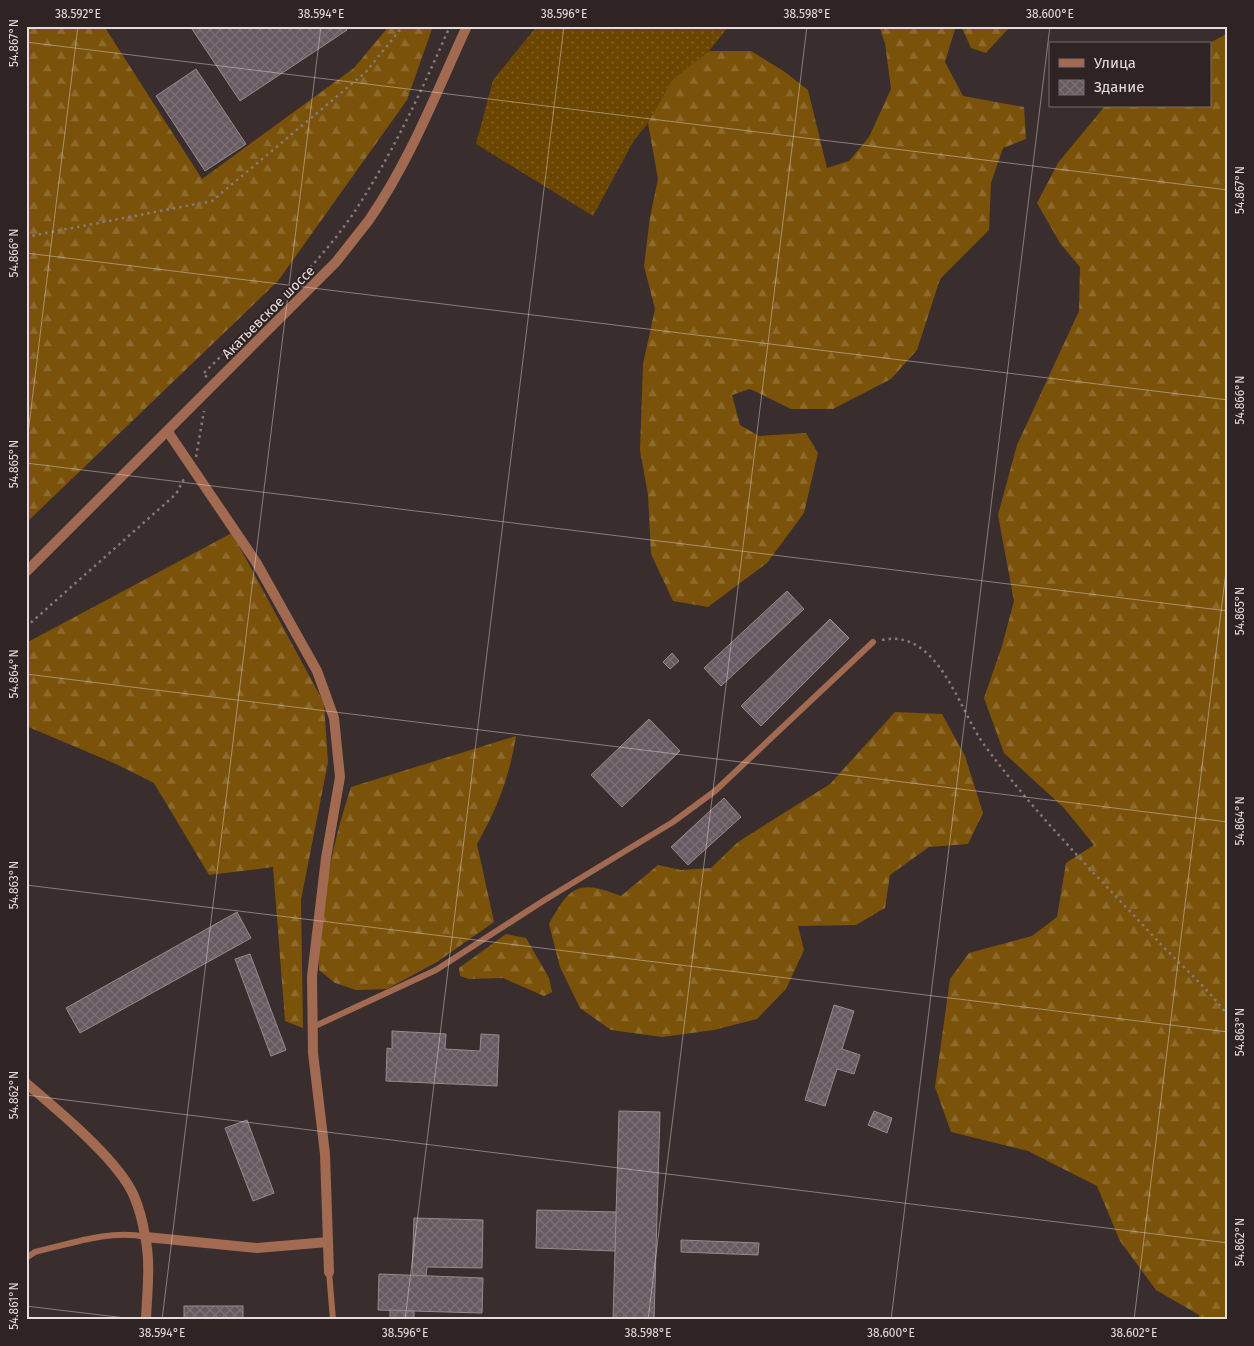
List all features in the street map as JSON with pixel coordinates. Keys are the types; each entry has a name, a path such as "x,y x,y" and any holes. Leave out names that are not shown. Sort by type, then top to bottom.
{"street":[{"name":"Акатьевское шоссе","path":"26,572 336,262 369,219 424,122 466,26"},
{"path":"168,432 256,562 317,671 334,718 340,777 326,858 312,976 313,1053 325,1154 329,1272"},
{"path":"26,1083 81,1131 119,1173 133,1195 146,1237 148,1263 146,1320"},
{"path":"146,1237 257,1248 328,1242"}],"lane":[{"path":"313,1027 436,970 543,901 673,822 715,791 873,642"},
{"path":"26,1258 34,1252 97,1238 128,1233 146,1237"},
{"path":"329,1272 333,1320"}],"path":[{"path":"26,237 212,201 366,72 403,26"},
{"path":"873,642 893,637 919,647 941,667 983,744 1044,821 1228,1016"}],"shaded area":[{"path":"537,26 729,26 709,51 672,80 648,123 633,142 593,216 476,144 493,80"}],"green space":[{"path":"26,26 104,26 202,179 354,68 389,26 433,26 407,100 278,281 26,523"},
{"path":"879,26 956,26 945,62 963,96 1024,107 1026,139 1003,148 991,183 989,230 940,279 917,350 891,379 833,409 791,409 750,389 732,395 740,425 759,436 806,433 818,453 804,513 767,563 708,607 673,601 651,554 648,495 640,450 643,364 655,309 644,266 650,217 658,179 648,123 672,80 709,51 751,51 785,72 808,90 827,168 849,161 869,137 891,89 885,43"},
{"path":"961,26 1014,26 1007,30 986,53 971,48"},
{"path":"1228,33 1228,1320 1199,1320 1199,1315 1156,1290 1120,1241 1097,1186 1028,1151 951,1132 935,1087 950,979 969,953 1032,936 1057,917 1066,863 1094,845 1064,808 1004,753 984,698 1002,646 1014,601 998,515 1017,445 1079,311 1080,267 1060,243 1037,203 1058,163 1103,108 1212,108 1212,42"},
{"path":"232,533 324,703 328,762 301,900 303,1028 285,1021 273,867 209,875 154,783 116,764 26,726 26,643"},
{"path":"895,712 942,714 965,756 983,813 968,844 929,847 890,875 885,908 856,925 798,926 804,950 786,989 757,1019 714,1030 662,1037 611,1030 580,1008 560,967 549,924 563,901 570,894 577,889 585,887 621,896 658,865 681,870 711,868 738,842 830,784"},
{"path":"516,736 502,792 477,844 494,922 437,962 387,989 356,990 335,983 319,970 321,923 338,831 351,787"},
{"path":"506,934 526,938 549,978 552,992 544,996 503,978 469,979 460,976 459,968"}],"building":[{"path":"190,26 344,26 347,30 240,101"},
{"path":"196,69 246,144 205,171 156,96"},
{"path":"787,591 804,609 721,686 704,668"},
{"path":"830,619 849,638 761,726 741,706"},
{"path":"672,653 679,661 670,669 663,662"},
{"path":"649,719 680,751 622,807 591,775"},
{"path":"724,798 741,817 688,865 671,847"},
{"path":"237,912 251,938 80,1033 66,1008"},
{"path":"250,954 286,1050 271,1056 235,959"},
{"path":"834,1005 854,1011 842,1049 860,1055 854,1074 837,1069 825,1106 805,1100"},
{"path":"392,1031 446,1034 445,1049 480,1051 481,1034 499,1035 497,1086 386,1081 387,1048 392,1049"},
{"path":"619,1111 660,1112 654,1320 613,1320"},
{"path":"874,1111 892,1118 887,1133 868,1125"},
{"path":"247,1120 274,1193 253,1201 225,1128"},
{"path":"537,1210 616,1212 615,1251 536,1248"},
{"path":"414,1218 483,1220 482,1268 427,1267 426,1276 412,1276"},
{"path":"681,1240 759,1243 758,1255 681,1252"},
{"path":"379,1274 483,1278 482,1313 378,1310"},
{"path":"184,1306 243,1306 243,1320 184,1320"},
{"path":"390,1310 414,1311 414,1320 390,1320"}]}
